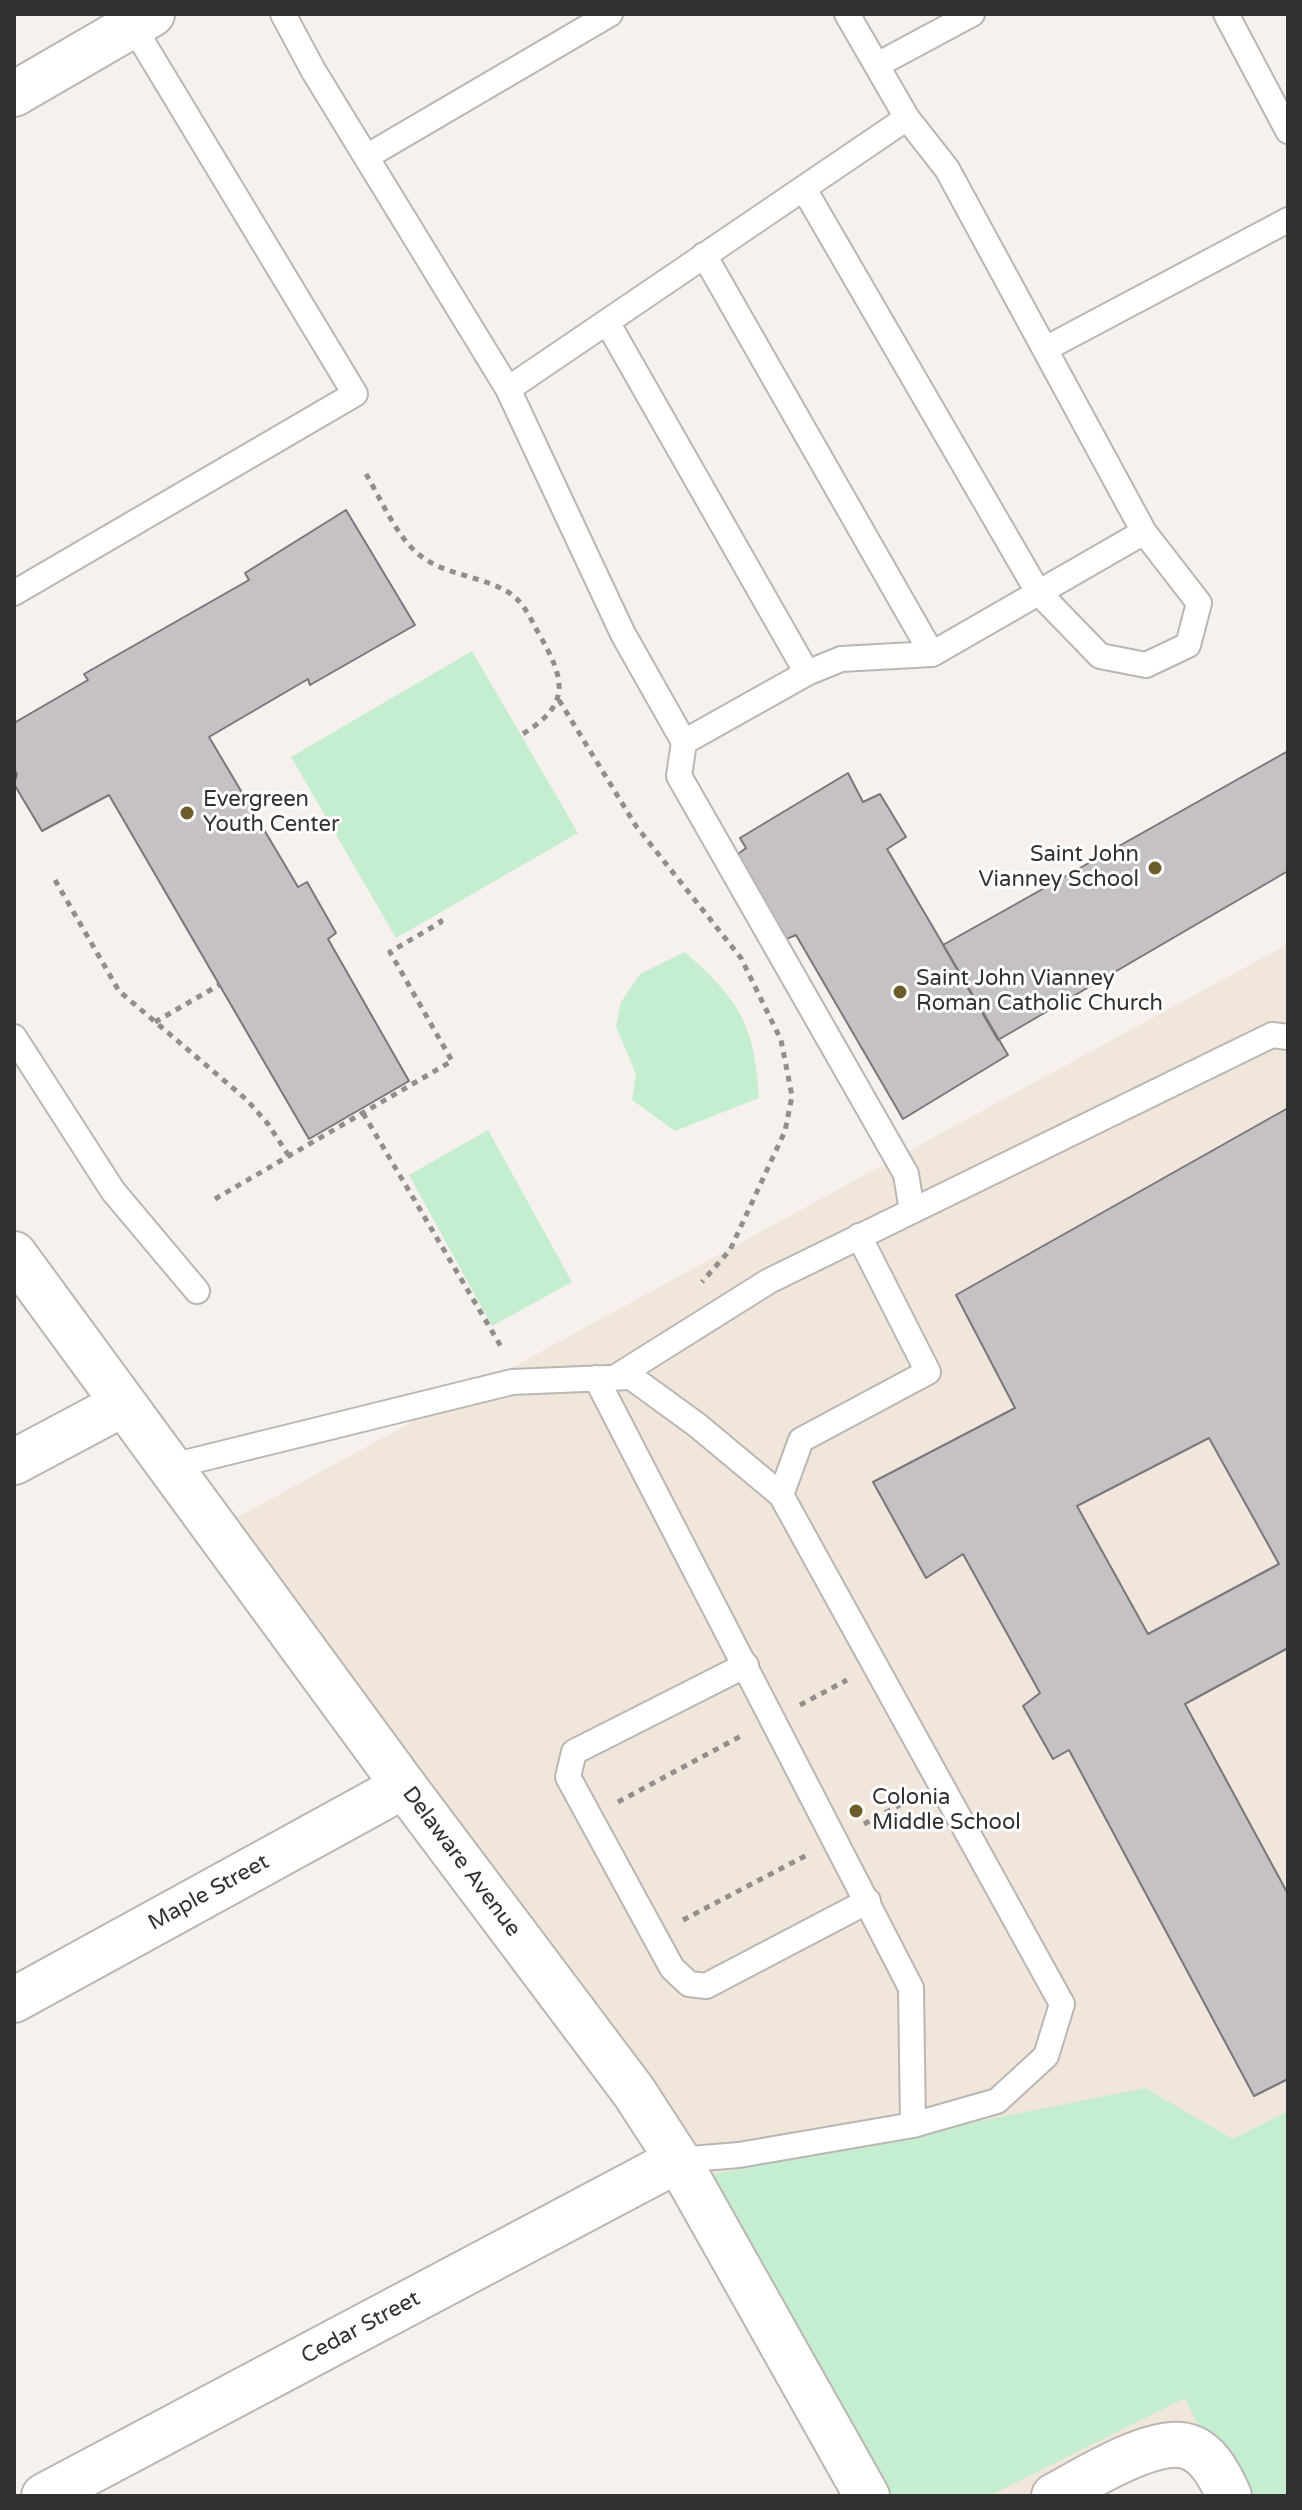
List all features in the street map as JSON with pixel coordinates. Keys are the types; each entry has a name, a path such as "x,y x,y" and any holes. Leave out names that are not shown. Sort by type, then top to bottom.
{"street":[{"path":"14,94 137,18"},
{"name":"Delaware Avenue","path":"14,1254 404,1786 634,2092 678,2160 867,2496"},
{"path":"14,1462 123,1404"},
{"name":"Maple Street","path":"14,2000 404,1786"},
{"name":"Cedar Street","path":"44,2496 678,2160"},
{"path":"1054,2496 1119,2461 1180,2444 1203,2455 1220,2474 1229,2496"}],"lane":[{"path":"283,14 366,157 508,389 623,634 684,742 679,776 906,1174 912,1211"},
{"path":"366,157 610,14"},
{"path":"804,189 1038,592 1100,656 1146,665 1188,645 1199,603 1144,532 947,169 907,118 847,14"},
{"path":"877,65 972,14"},
{"path":"1226,14 1288,131"},
{"path":"14,593 355,394 137,18"},
{"path":"508,389 907,118"},
{"path":"1045,349 1288,220"},
{"path":"704,255 932,654"},
{"path":"607,322 807,673"},
{"path":"684,742 807,673 841,659 932,654 1144,532"},
{"path":"606,1378 769,1281 859,1236 1272,1035 1288,1037"},
{"path":"14,1037 113,1191 197,1291"},
{"path":"781,1495 801,1440 928,1372 859,1236"},
{"path":"168,1467 512,1382 631,1377 697,1425 781,1495 1062,2004 1046,2056 997,2101 913,2125 739,2155 678,2160"},
{"path":"606,1378 746,1665 911,1988 913,2125"},
{"path":"746,1665 574,1752 568,1777 672,1968 689,1984 706,1986 868,1901"}],"path":[{"path":"366,474 416,551 431,563 508,592 521,602 554,659 559,675 559,700 636,826 741,958 781,1040 792,1096 785,1131 730,1250 694,1291"},
{"path":"521,735 545,721 559,700"},
{"path":"55,880 119,991 247,1100 289,1156"},
{"path":"215,1199 452,1061 390,952 441,922 437,915"},
{"path":"155,1022 219,985"},
{"path":"363,1113 503,1350"},
{"path":"796,1708 855,1676"},
{"path":"604,1810 755,1729"},
{"path":"860,1826 919,1795"},
{"path":"683,1920 808,1854"}],"shaded area":[{"name":"Colonia Middle School","path":"1288,944 1288,2496 1203,2455 1054,2496 867,2496 678,2160 214,1530"}],"green space":[{"path":"472,651 578,833 396,938 291,757"},
{"path":"685,952 719,985 741,1016 753,1051 759,1098 675,1131 632,1100 636,1074 616,1027 621,1002 640,974"},
{"path":"488,1130 572,1282 492,1326 409,1175"},
{"path":"1145,2088 1233,2139 1288,2111 1288,2496 1233,2496 1185,2398 989,2496 865,2496 690,2179"}],"building":[{"name":"Evergreen Youth Center","path":"346,510 415,625 310,685 308,679 209,737 298,887 307,882 336,933 328,939 409,1081 309,1139 109,795 42,831 14,784 17,774 14,769 14,723 88,680 84,674 249,580 245,573"},
{"name":"Saint John Vianney School","path":"1288,751 1288,871 998,1040 943,945"},
{"name":"Saint John Vianney Roman Catholic Church","path":"848,773 863,802 880,794 906,837 887,849 1008,1055 903,1119 796,935 784,940 738,854 746,848 740,838"},
{"name":"Colonia Middle School","path":"1288,1108 1288,1648 1185,1704 1288,1894 1288,2079 1254,2096 1069,1750 1053,1759 1023,1706 1040,1693 963,1554 926,1578 873,1482 1015,1408 956,1295","holes":["1209,1438 1279,1564 1148,1634 1077,1506"]}],"place":[{"name":"Evergreen Youth Center","path":"187,813"},
{"name":"Saint John Vianney School","path":"1155,868"},
{"name":"Saint John Vianney Roman Catholic Church","path":"900,992"},
{"name":"Colonia Middle School","path":"856,1811"}]}
